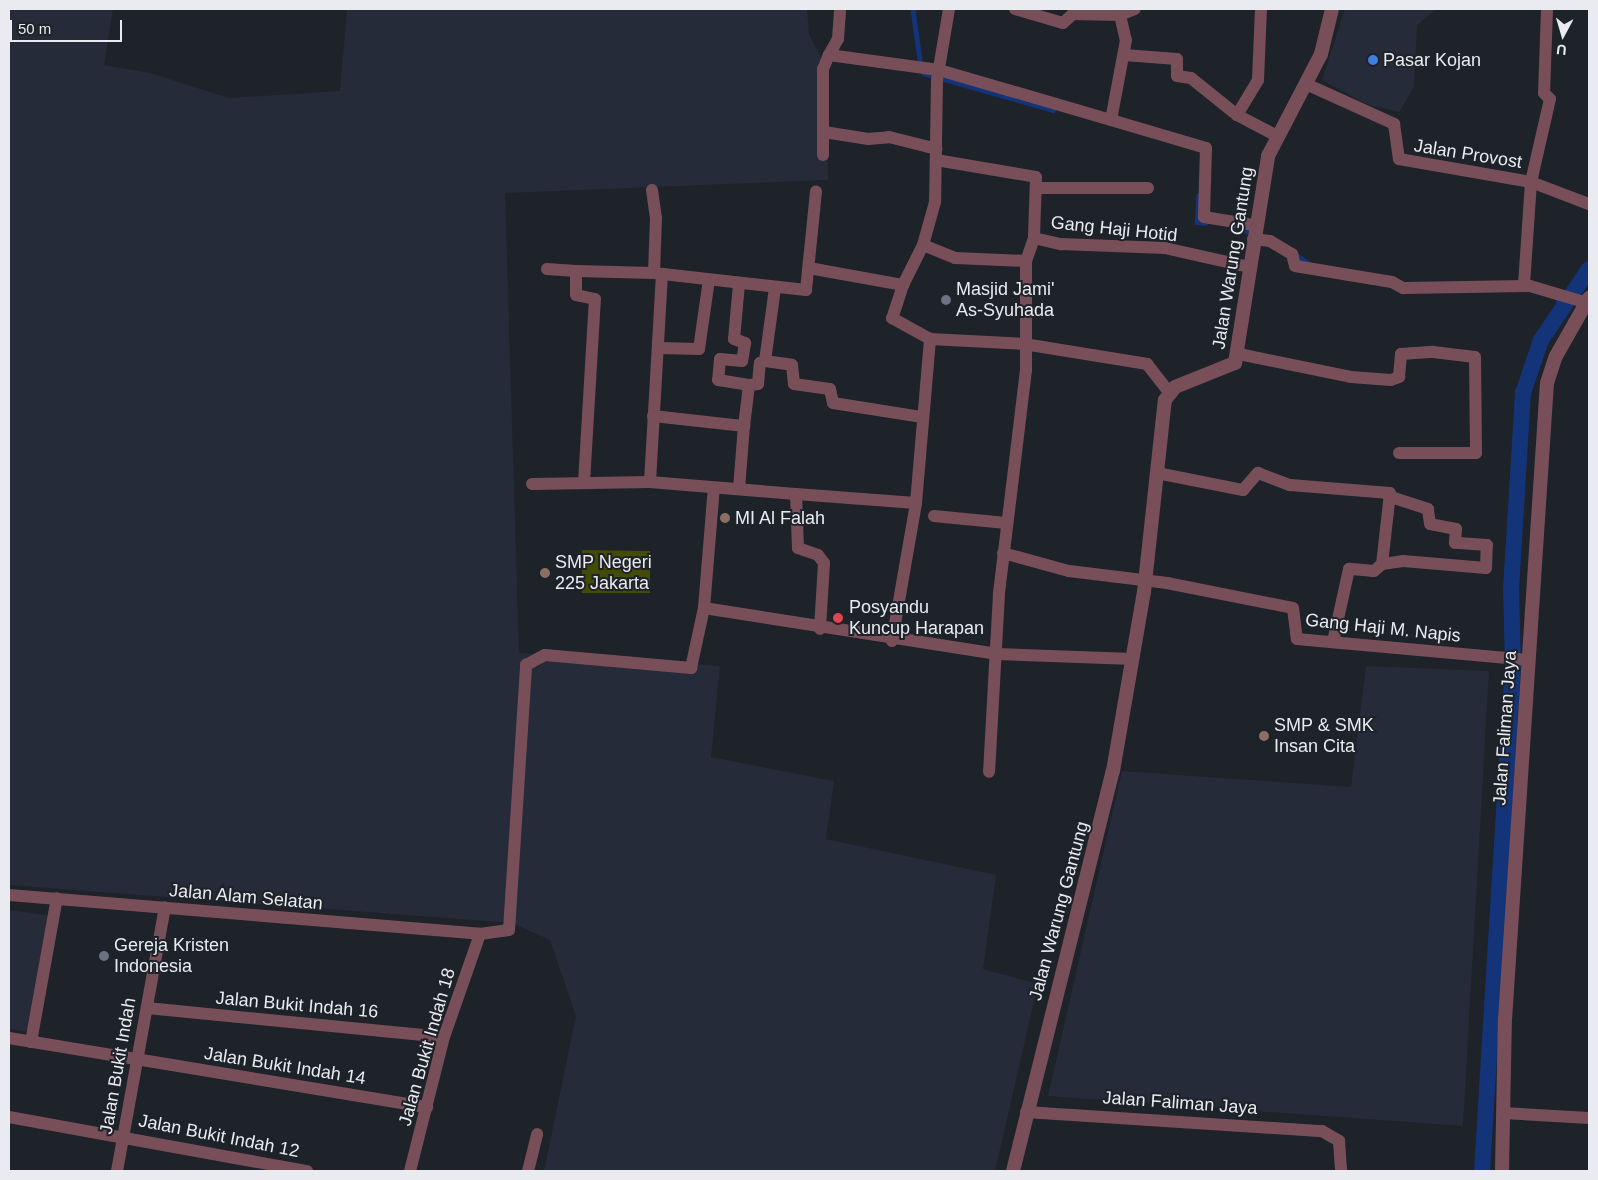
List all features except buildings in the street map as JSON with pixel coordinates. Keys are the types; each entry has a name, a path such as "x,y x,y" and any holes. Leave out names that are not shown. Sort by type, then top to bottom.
{"street":[{"path":"823,155 823,68 838,39 840,9"},
{"path":"949,9 931,72 936,154 932,220 923,244 903,285 892,318 930,339 1024,344 1147,364 1168,391"},
{"path":"1015,9 1063,23 1074,14 1120,15 1135,9"},
{"path":"1237,114 1258,80 1260,9"},
{"name":"Jalan Warung Gantung","path":"1014,1171 1026,1112 1091,872 1133,659 1146,580 1168,391 1228,370 1239,354 1253,232 1268,156 1321,54 1332,9"},
{"path":"1544,9 1544,93 1550,99 1531,182 1589,204"},
{"path":"1111,120 1124,55 1120,15"},
{"path":"829,55 931,72 1111,120 1206,148 1204,217 1253,232 1270,241 1292,254 1295,266 1392,282 1403,288 1524,286 1588,300"},
{"path":"1124,55 1177,59 1177,76 1191,78 1237,114 1277,136"},
{"name":"Jalan Provost","path":"1306,84 1394,124 1399,159 1531,182 1524,286"},
{"path":"824,132 868,140 889,137 936,154 1022,172 1036,177 1036,188 1148,188"},
{"name":"Gang Haji Hotid","path":"989,772 988,725 997,654 1002,553 1026,370 1024,344 1026,261 1034,238 1036,188"},
{"path":"650,482 658,348 656,218 652,190"},
{"path":"547,269 658,273 738,284 806,290 816,192"},
{"name":"Gang Haji Hotid","path":"1034,238 1061,244 1165,248 1249,267"},
{"path":"923,244 955,258 1026,261"},
{"path":"809,268 903,285"},
{"path":"576,271 576,295 595,299 584,483"},
{"path":"658,348 699,349 709,280"},
{"path":"738,284 734,339 745,343 742,360 720,359 718,380 758,384 760,363 766,361 794,366 794,384 830,390 833,403 921,417"},
{"path":"766,361 775,288"},
{"name":"Jalan Faliman Jaya","path":"1502,1171 1502,1114 1525,660 1547,383 1556,356 1588,300"},
{"path":"892,641 916,503 921,417 930,339"},
{"path":"1239,354 1351,377 1391,380 1399,377 1401,354 1433,352 1475,357 1476,453 1398,453"},
{"path":"738,489 749,384"},
{"path":"653,416 744,426"},
{"path":"1157,473 1243,490 1258,473 1290,485 1391,495 1428,509 1430,524 1456,529 1455,543 1486,545 1486,568 1403,561 1382,564 1374,571 1349,569 1333,642"},
{"path":"532,484 650,482 916,503"},
{"path":"714,487 704,608 892,641 997,654 1133,659"},
{"path":"796,494 798,548 824,563 820,629"},
{"path":"1382,564 1391,495"},
{"path":"934,516 1006,523"},
{"path":"1002,553 1069,571 1146,580"},
{"name":"Gang Haji M. Napis","path":"1146,580 1293,608 1294,636 1333,642 1525,660"},
{"name":"Jalan Alam Selatan","path":"9,894 480,934 501,932 513,924 526,665 545,655 691,668 704,608"},
{"path":"31,1042 57,898"},
{"name":"Jalan Bukit Indah","path":"117,1171 165,908"},
{"name":"Jalan Bukit Indah 18","path":"410,1171 444,1037 480,934"},
{"name":"Jalan Bukit Indah 16","path":"146,1008 444,1037"},
{"name":"Jalan Bukit Indah 14","path":"9,1038 427,1107"},
{"name":"Jalan Faliman Jaya","path":"1026,1112 1331,1134 1342,1146 1341,1171"},
{"path":"1502,1114 1589,1118"},
{"name":"Jalan Bukit Indah 12","path":"9,1117 124,1135 307,1171"},
{"path":"528,1171 537,1134"}],"shaded area":[{"path":"9,9 113,9 104,65 150,73 229,98 340,91 347,9 807,9 809,34 827,70 828,180 505,193 519,653 720,666 711,757 834,781 826,839 996,875 983,969 1038,984 995,1171 544,1171 576,1016 550,940 512,923 9,885"},
{"name":"Pasar Kojan","path":"1345,9 1436,9 1417,25 1414,87 1399,112 1366,104 1322,80"},
{"path":"1366,666 1489,671 1463,1126 1048,1096 1122,771 1351,787"},
{"path":"9,910 54,916 31,1032 9,1029"}],"green space":[{"path":"582,550 650,551 650,593 582,593"}],"waterway":[{"path":"913,9 921,67"},
{"path":"923,73 1053,110"},
{"path":"1199,195 1197,222 1205,223"},
{"path":"1232,227 1254,233"},
{"path":"1296,255 1310,264"},
{"path":"1482,1171 1513,664 1511,589 1523,393 1541,340 1589,269"},
{"path":"1558,300 1568,306"}],"place":[{"name":"Pasar Kojan","path":"1373,60"},
{"name":"Masjid Jami' As-Syuhada","path":"946,300"},
{"name":"MI Al Falah","path":"725,518"},
{"name":"SMP Negeri 225 Jakarta","path":"545,573"},
{"name":"Posyandu Kuncup Harapan","path":"838,618"},
{"name":"SMP & SMK Insan Cita","path":"1264,736"},
{"name":"Gereja Kristen Indonesia","path":"104,956"}]}
